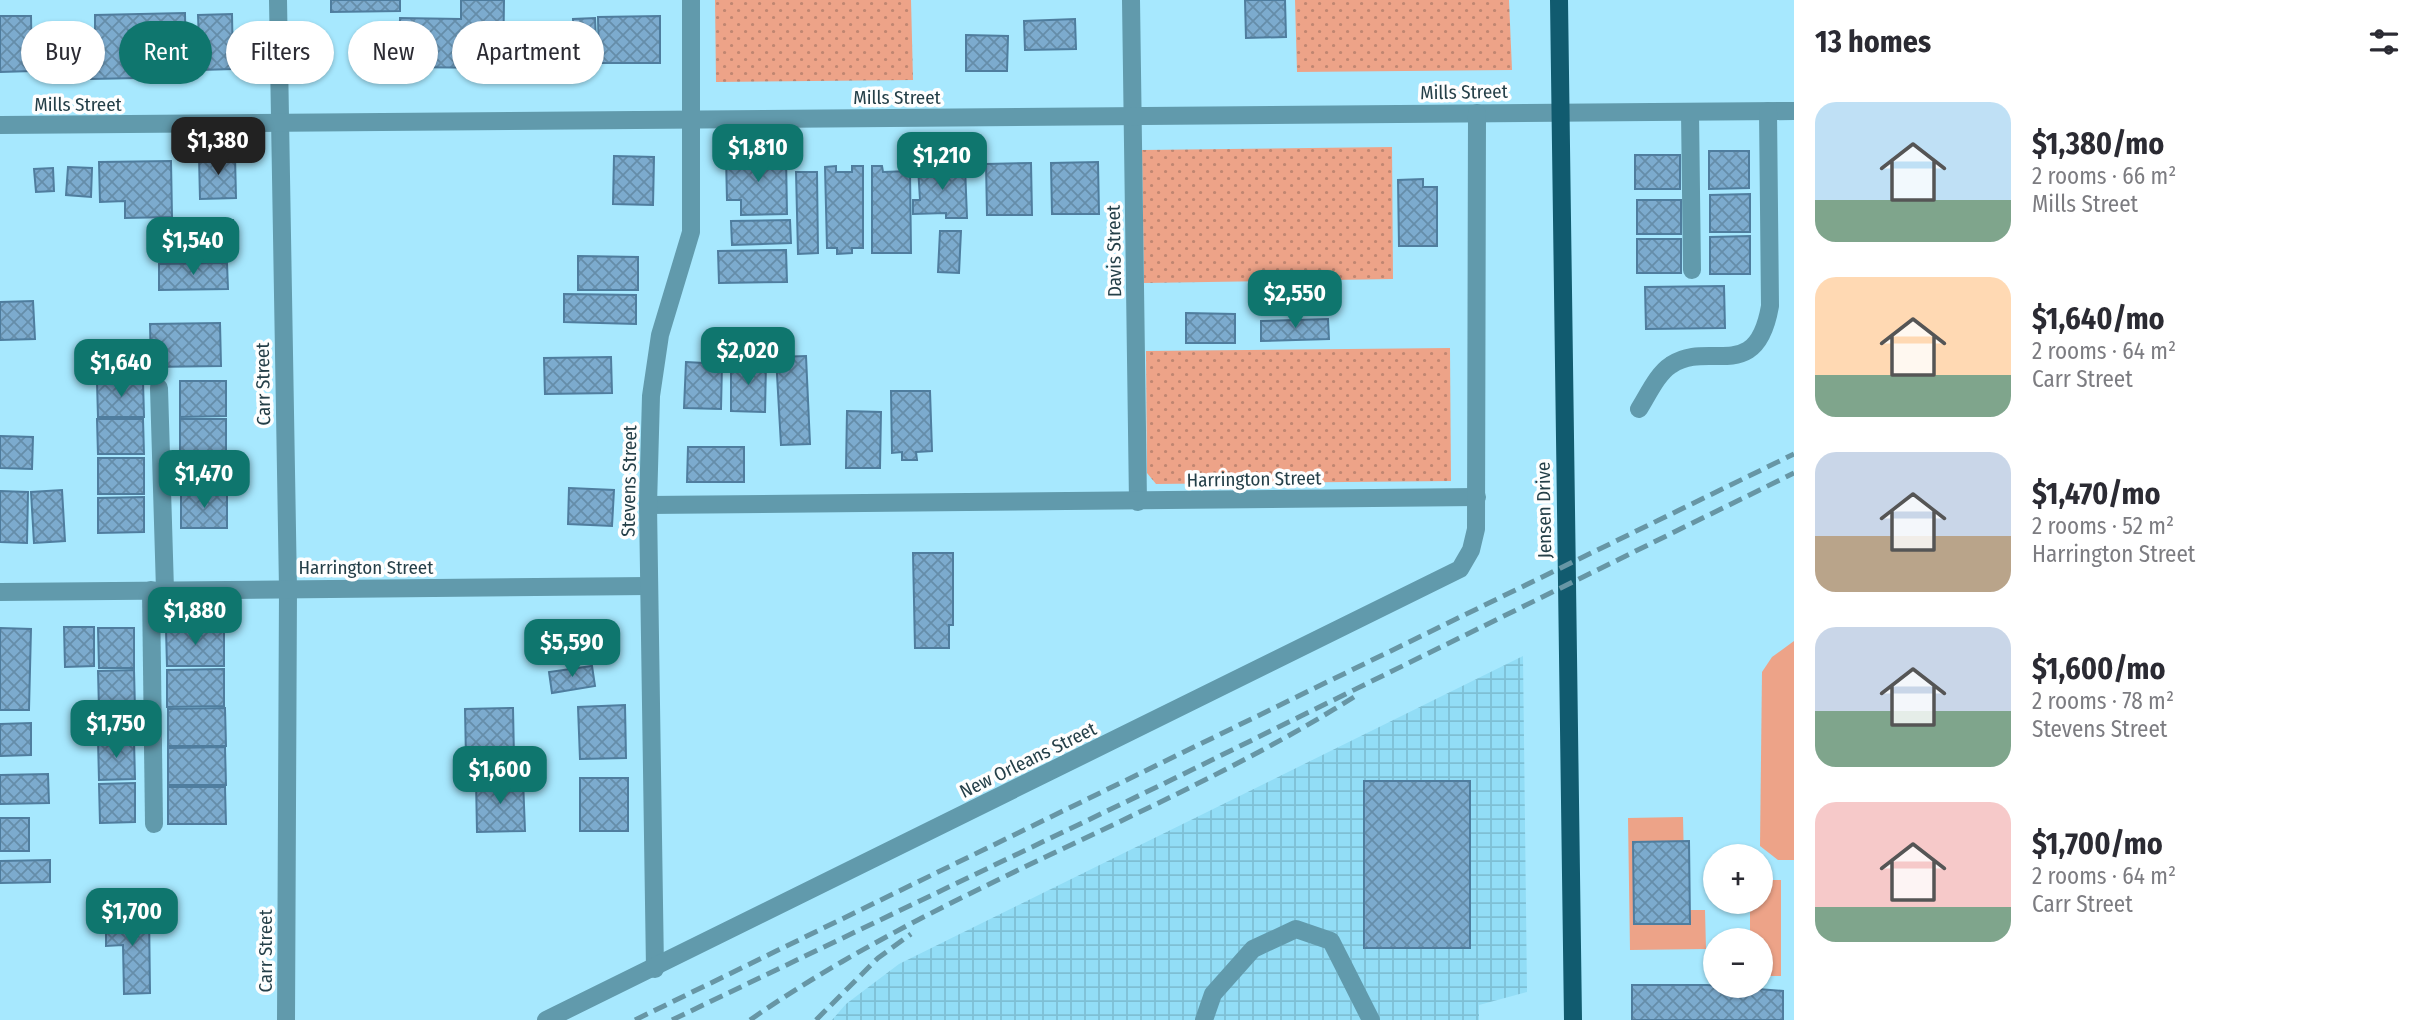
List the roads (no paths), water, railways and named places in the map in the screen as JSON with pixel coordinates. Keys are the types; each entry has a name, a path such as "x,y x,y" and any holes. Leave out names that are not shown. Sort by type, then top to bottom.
{"main road":[{"name":"Jensen Drive","path":"1559,0 1573,1020"}],"street":[{"name":"Carr Street","path":"278,0 288,589 286,1020"},
{"name":"Stevens Street","path":"655,969 648,505 651,396 660,335 691,232 691,0"},
{"name":"Davis Street","path":"1131,0 1138,502"},
{"path":"1639,408 1671,364 1694,358 1739,354 1752,348 1761,336 1769,306 1768,111"},
{"name":"Mills Street","path":"0,125 1794,111"},
{"path":"1690,112 1692,270"},
{"path":"1477,113 1477,497"},
{"path":"154,824 159,388"},
{"name":"Harrington Street","path":"648,505 1477,497"},
{"name":"New Orleans Street","path":"546,1020 655,969 1460,569 1471,551 1476,529 1477,497"},
{"name":"Harrington Street","path":"0,592 649,586"},
{"path":"1204,1020 1213,994 1253,949 1296,929 1331,941 1371,1020"}],"railway":[{"path":"635,1020 1794,454"},
{"path":"672,1020 1161,785 1794,473"},
{"path":"750,1020 822,973 897,931 1205,780 1354,697"},
{"path":"816,1020 878,958 911,934"}]}
